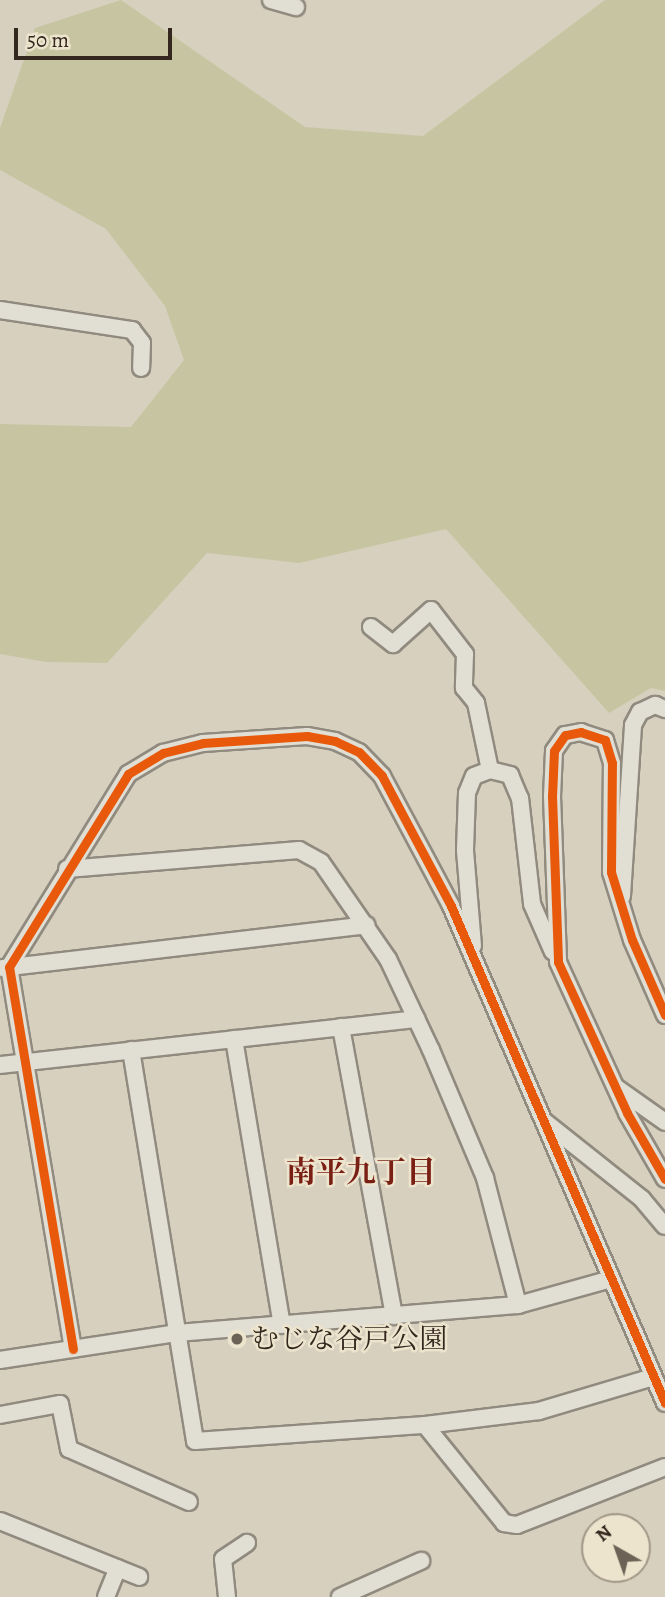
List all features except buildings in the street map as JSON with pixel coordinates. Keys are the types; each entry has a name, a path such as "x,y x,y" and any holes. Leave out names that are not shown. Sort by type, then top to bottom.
{"street":[{"path":"271,0 296,7"},
{"path":"0,310 132,330 142,343 141,368"},
{"path":"371,627 393,643 430,610 465,654 464,688 476,703 490,770"},
{"path":"621,906 633,725 640,712 655,705 665,709"},
{"path":"558,962 552,796 554,751 565,735 581,732 605,740 612,763 611,872 621,906 665,1015"},
{"path":"73,1349 4,968 128,774 163,753 203,743 307,736 335,741 359,752 382,776 474,959 665,1403"},
{"path":"474,959 465,850 467,793 474,776 490,770 510,775 520,798 532,904 615,1087 665,1179"},
{"path":"67,869 299,850 321,862 366,925 416,1019 485,1178 518,1305"},
{"path":"4,968 366,925"},
{"path":"0,1065 416,1019"},
{"path":"341,1027 394,1316"},
{"path":"234,1039 282,1325"},
{"path":"131,1050 195,1441 425,1425 539,1411 653,1377"},
{"path":"615,1087 665,1122"},
{"path":"542,1120 642,1199 665,1226"},
{"path":"0,1360 176,1333 518,1305 611,1279"},
{"path":"0,1415 61,1404 69,1449 189,1502"},
{"path":"425,1425 503,1523 517,1525 665,1467"},
{"path":"0,1521 139,1577"},
{"path":"227,1597 223,1559 247,1543"},
{"path":"340,1597 421,1561"},
{"path":"106,1597 118,1568"}],"shaded area":[{"path":"121,0 305,127 423,136 605,0 665,0 665,691 651,688 609,713 446,529 299,563 207,553 107,663 46,662 0,654 0,424 131,427 184,360 165,306 106,229 0,170 0,128 35,28"}],"cycle path":[{"path":"665,1015 632,940 611,872 612,763 605,740 581,732 565,735 554,751 552,796 558,962 627,1113 665,1179"},
{"path":"73,1349 9,967 128,774 163,753 203,743 307,736 335,741 359,752 382,776 451,906 665,1403"}],"place":[{"name":"むじな谷戸公園","path":"237,1339"}],"district":[{"name":"南平九丁目","path":"361,1172"}]}
